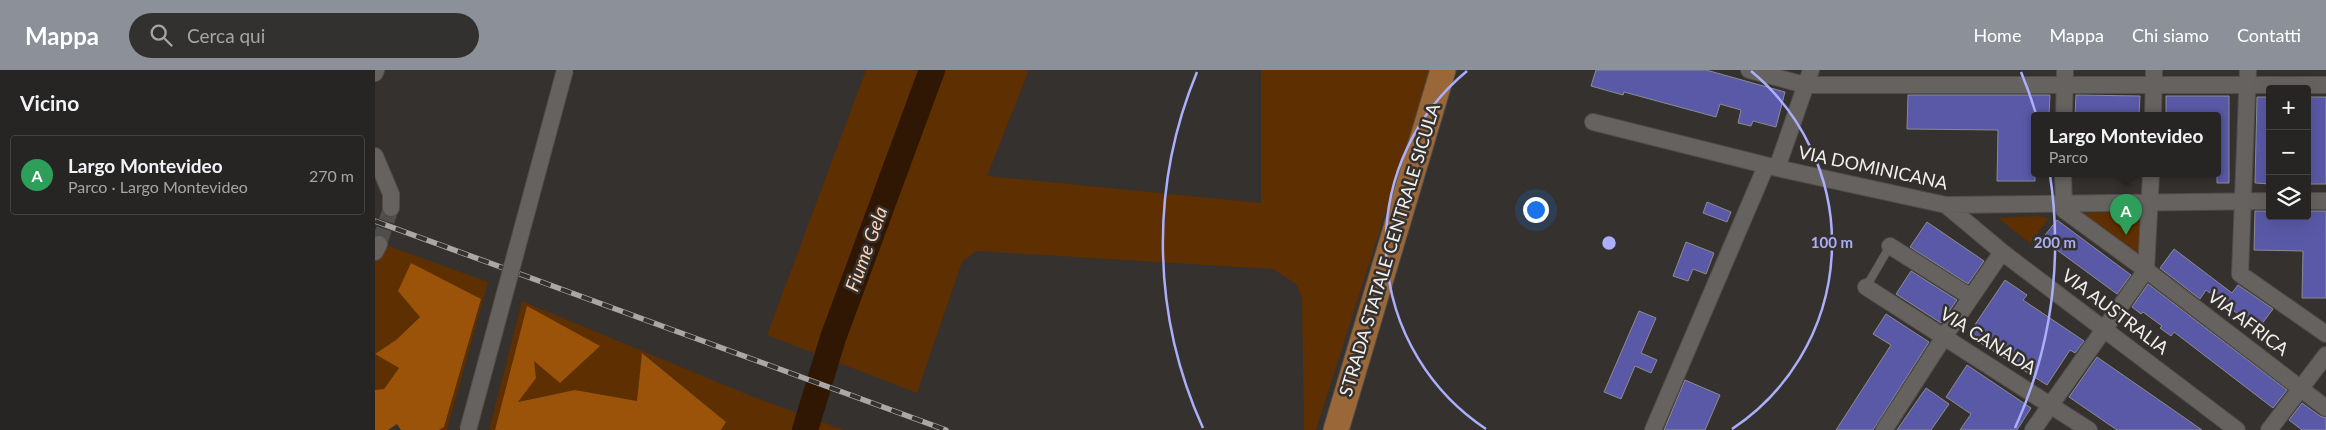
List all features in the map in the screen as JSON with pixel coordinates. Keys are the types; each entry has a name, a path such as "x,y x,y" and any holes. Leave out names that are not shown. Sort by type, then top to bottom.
{"main road":[{"name":"STRADA STATALE CENTRALE SICULA","path":"1336,430 1443,70"}],"street":[{"path":"468,430 565,70"},
{"path":"1749,70 1808,78 2248,78 2326,85"},
{"path":"2064,112 2065,77"},
{"path":"1653,430 1771,167 1808,78"},
{"path":"2153,112 2154,78"},
{"path":"2248,78 2240,274 2326,334"},
{"name":"VIA DOMINICANA","path":"1593,122 1771,167 1946,205 2266,202"},
{"path":"375,156 391,194 391,208"},
{"path":"2063,177 2063,204"},
{"path":"2033,430 2146,270 2151,177"},
{"path":"2311,201 2326,201"},
{"name":"VIA AFRICA","path":"2063,204 2064,210 2146,270 2326,408"},
{"name":"VIA AUSTRALIA","path":"1946,205 2003,252 2237,430"},
{"path":"1890,246 1971,297"},
{"path":"1884,430 1944,337 2003,252"},
{"name":"VIA CANADA","path":"1866,287 2089,430"},
{"path":"2269,430 2326,355"}],"lane":[{"path":"1866,287 1890,246"}],"shaded area":[{"path":"866,70 1029,70 987,176 1261,203 1261,70 1431,70 1316,430 1304,430 1302,298 1296,284 1273,269 976,251 962,262 917,393 767,335"},
{"path":"2141,211 2140,257 2082,213"},
{"path":"2036,216 2049,218 2030,243 1998,218"},
{"path":"375,241 488,282 447,430 439,430 444,427 481,299 420,316 396,340 375,354"},
{"path":"411,263 481,299 444,427 439,430 401,430 397,424 388,430 375,430 375,390 384,389 399,368 375,354 396,340 420,317 398,291"},
{"path":"522,301 751,396 844,430 721,430 726,422 643,353 637,401 575,390 517,402 527,306 495,430 489,430"},
{"path":"527,306 600,346 560,383 534,361 536,378 518,402 575,390 637,401 642,353 726,422 721,430 495,430"},
{"path":"375,354 399,368 384,389 375,390"}],"building":[{"path":"1596,70 1706,70 1785,92 1776,127 1753,121 1751,126 1738,123 1741,110 1720,104 1716,117 1624,92 1623,95 1591,86"},
{"path":"1908,95 2050,95 2049,112 2031,112 2031,177 2035,177 2035,181 1997,181 1998,130 1907,129"},
{"path":"2076,95 2140,96 2139,112 2075,112"},
{"path":"2166,96 2229,96 2229,183 2217,183 2217,177 2221,177 2221,112 2166,112"},
{"path":"2257,97 2266,97 2266,184 2255,183"},
{"path":"2311,97 2326,97 2326,184 2311,184"},
{"path":"1707,202 1731,212 1727,222 1703,213"},
{"path":"2255,211 2266,211 2266,220 2311,220 2311,211 2326,211 2326,298 2302,298 2303,251 2254,250"},
{"path":"2057,220 2131,275 2117,294 2042,239"},
{"path":"1927,222 1984,261 1968,284 1910,247"},
{"path":"1686,242 1714,253 1706,274 1693,269 1688,281 1673,276"},
{"path":"2174,249 2232,293 2238,285 2273,309 2258,329 2206,290 2200,299 2160,268"},
{"path":"1911,271 1957,300 1941,323 1896,294"},
{"path":"2005,280 2027,295 2023,300 2084,341 2075,353 2070,350 2047,385 1968,335"},
{"path":"2148,284 2287,390 2273,408 2174,332 2171,336 2160,328 2162,326 2143,312 2141,314 2132,307"},
{"path":"1639,311 1656,318 1641,353 1657,360 1651,373 1635,366 1621,399 1604,392"},
{"path":"1886,314 1929,342 1873,430 1836,430 1891,345 1873,334"},
{"path":"2097,357 2202,430 2117,430 2069,397"},
{"path":"1967,365 2031,408 2017,430 1960,430 1971,414 1946,397"},
{"path":"1685,380 1720,395 1705,430 1664,430"},
{"path":"1926,388 1949,404 1931,430 1897,430"},
{"path":"2302,403 2326,418 2326,430 2302,430 2289,420"}],"waterway":[{"name":"Fiume Gela","path":"805,430 833,338 932,70"}],"tunnel":[{"path":"379,244 391,208"}],"railway":[{"path":"375,221 946,430"}],"place":[{"name":"Largo Montevideo","path":"2126,235"}]}
